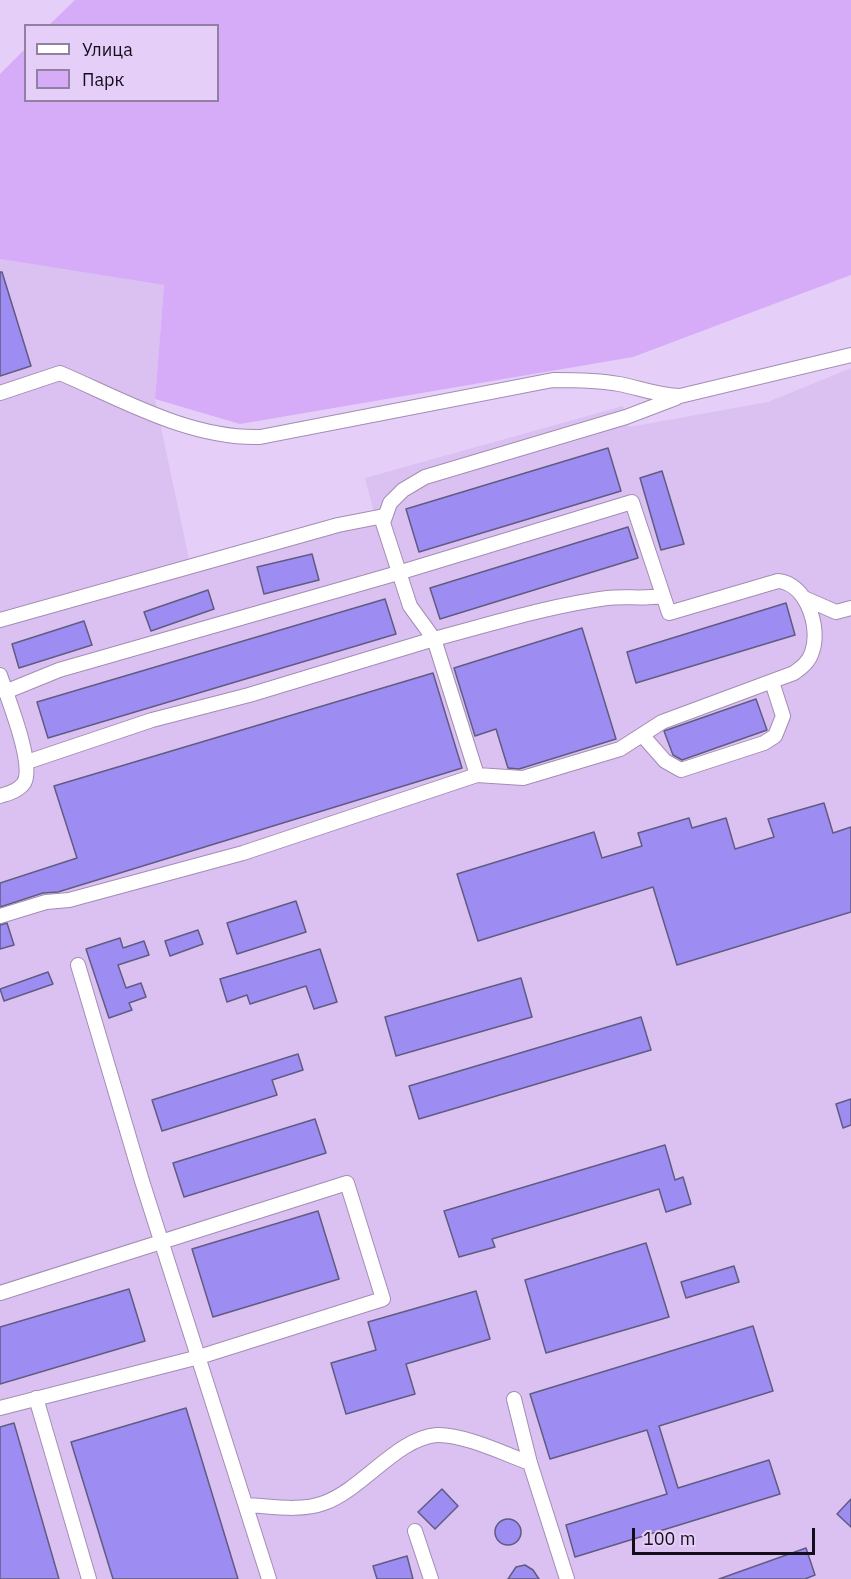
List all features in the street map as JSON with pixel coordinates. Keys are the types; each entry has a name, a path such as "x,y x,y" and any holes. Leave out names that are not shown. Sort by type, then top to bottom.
{"lane":[{"path":"477,775 434,639 410,606 398,573 383,523 390,502 403,490 425,477 626,417 680,396 851,355"},
{"path":"0,393 60,373 176,421 236,438 260,437 553,380 586,380 669,396 680,396"},
{"path":"0,916 46,902 80,897 243,854 477,775 523,778 620,749 662,722 794,673 806,664 813,651 814,634 802,592 789,582 778,581 669,613 632,502 398,573 59,670 5,693"},
{"path":"0,620 315,531 384,516"},
{"path":"27,762 152,720 249,695 434,639 536,612 609,598 644,599 662,596"},
{"path":"804,598 836,612 851,608"},
{"path":"0,675 27,762 27,776 23,785 14,792 0,796"},
{"path":"643,736 665,761 681,770 764,743 774,736 783,716 772,682"},
{"path":"78,965 161,1240 269,1579"},
{"path":"0,1293 161,1240 347,1183 383,1299 199,1357 82,1389 0,1408"},
{"path":"36,1398 89,1579"},
{"path":"514,1399 530,1463 567,1579"},
{"path":"246,1505 290,1507 323,1504 354,1488 412,1443 440,1435 466,1441 530,1463"},
{"path":"415,1531 431,1579"}],"shaded area":[{"path":"0,259 164,285 155,399 189,559 374,513 365,478 623,406 629,427 768,402 851,368 851,1579 0,1579"}],"green space":[{"path":"75,0 851,0 851,275 633,357 240,424 155,399 164,285 0,259 0,74 24,50 24,102 219,102 219,24 50,24"}],"building":[{"path":"0,272 2,272 31,366 0,376"},
{"path":"608,448 621,491 419,552 406,509"},
{"path":"662,471 684,544 661,550 640,478"},
{"path":"628,527 638,558 440,619 430,588"},
{"path":"312,554 319,580 264,594 257,567"},
{"path":"208,590 214,609 151,631 144,612"},
{"path":"385,599 396,634 48,738 37,702"},
{"path":"786,603 795,635 636,683 627,652"},
{"path":"84,621 92,645 19,668 12,644"},
{"path":"582,628 616,739 519,769 508,768 496,729 475,736 454,668"},
{"path":"433,673 462,768 58,892 43,893 0,907 0,883 77,858 54,786"},
{"path":"756,699 767,730 682,760 673,755 664,731"},
{"path":"824,803 833,833 851,827 851,912 677,965 653,887 478,941 457,874 594,832 602,858 642,846 638,833 689,818 692,828 726,818 735,849 774,837 768,819"},
{"path":"296,901 306,932 237,954 227,923"},
{"path":"7,923 14,945 0,949 0,925"},
{"path":"198,930 203,944 170,956 165,941"},
{"path":"120,938 123,948 144,941 149,955 118,965 126,988 141,983 146,997 129,1003 132,1010 109,1018 86,949"},
{"path":"320,949 337,1002 314,1009 306,986 250,1004 247,995 227,1002 220,979"},
{"path":"48,972 53,984 4,1001 0,989"},
{"path":"521,978 532,1017 396,1056 385,1017"},
{"path":"641,1017 651,1050 419,1119 409,1086"},
{"path":"298,1054 303,1070 272,1080 277,1095 162,1131 152,1100"},
{"path":"851,1099 851,1125 843,1128 836,1104"},
{"path":"315,1119 326,1153 184,1197 173,1163"},
{"path":"665,1145 675,1180 683,1177 691,1204 666,1212 659,1189 492,1239 495,1247 459,1257 444,1211"},
{"path":"318,1211 339,1279 213,1317 192,1249"},
{"path":"646,1243 669,1317 546,1353 525,1280"},
{"path":"734,1266 739,1282 686,1298 681,1282"},
{"path":"129,1289 145,1341 0,1384 0,1327"},
{"path":"476,1291 490,1339 406,1364 415,1394 346,1414 331,1363 376,1350 368,1322"},
{"path":"753,1326 773,1391 659,1426 678,1488 769,1460 780,1494 575,1557 566,1525 667,1494 647,1430 550,1459 530,1394"},
{"path":"186,1408 238,1579 113,1579 71,1442"},
{"path":"14,1423 59,1579 0,1579 0,1427"},
{"path":"442,1489 458,1506 435,1529 418,1512"},
{"path":"851,1499 851,1527 837,1514"},
{"path":"508,1519 517,1523 521,1532 517,1541 508,1545 499,1541 495,1532 499,1523"},
{"path":"806,1548 815,1575 805,1579 719,1579"},
{"path":"407,1556 413,1579 377,1579 373,1566"},
{"path":"525,1565 533,1570 539,1579 508,1579 516,1567"}]}
